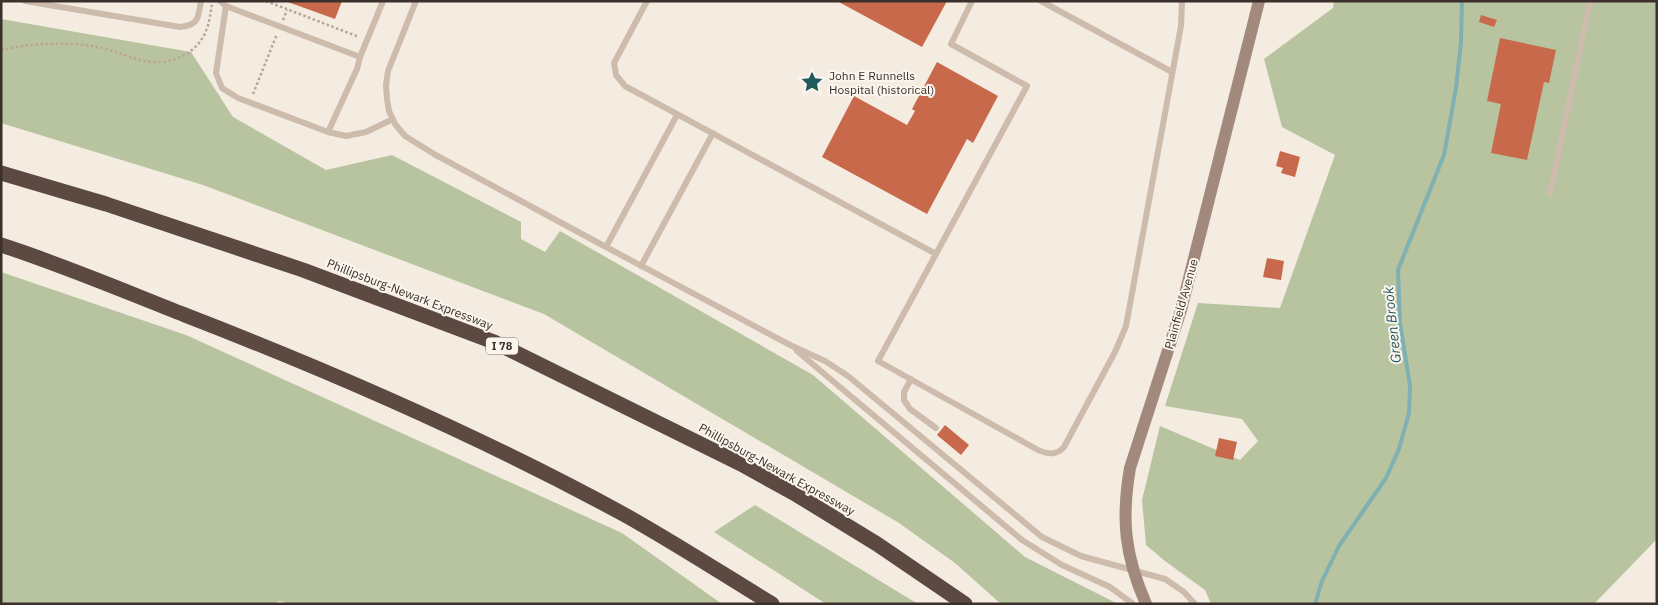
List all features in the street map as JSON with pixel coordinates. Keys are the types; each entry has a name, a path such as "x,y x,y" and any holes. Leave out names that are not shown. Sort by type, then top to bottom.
{"highway":[{"name":"Phillipsburg-Newark Expressway","path":"1,173 106,204 303,270 494,342 741,464 798,495 877,544 966,604"},
{"path":"1,245 38,257 254,342 515,458 627,517 772,604"}],"main road":[{"name":"Plainfield Avenue","path":"1146,604 1133,571 1124,527 1125,492 1130,468 1181,310 1259,1"}],"lane":[{"path":"25,1 180,27 196,22 199,16 201,1"},
{"path":"328,132 357,68 383,1"},
{"path":"416,1 388,71 386,99 393,118 405,136 418,145 641,266 792,346 838,368 1042,537 1082,556 1164,579 1184,592 1195,604"},
{"path":"648,1 617,57 614,69 624,86 936,254"},
{"path":"972,1 951,44 1027,86 878,361 1047,454 1053,454 1064,448 1115,352 1126,326 1182,18 1182,1"},
{"path":"1041,1 1172,72"},
{"path":"1550,194 1590,1"},
{"path":"360,57 223,3 216,73 222,88 238,98 328,132 346,136 366,132 393,118"},
{"path":"606,247 677,115"},
{"path":"641,266 713,133"},
{"path":"792,346 1022,540 1062,565 1110,586 1133,604"},
{"path":"911,379 904,392 904,400 910,408 936,428"}],"path":[{"path":"1,50 37,45 77,44 117,52 143,60 168,62 182,56 201,40 207,28 212,1"},
{"path":"266,1 359,38 363,29"},
{"path":"250,102 287,10"}],"green space":[{"path":"1334,1 1657,1 1657,539 1594,604 1211,604 1205,590 1146,545 1142,500 1160,426 1240,460 1258,441 1242,419 1165,406 1198,303 1280,308 1335,155 1282,127 1264,59 1333,8"},
{"path":"1,19 191,52 233,117 326,170 392,155 521,222 521,239 545,252 560,231 813,375 1025,557 1118,604 1001,604 955,563 899,523 544,314 203,185 1,123"},
{"path":"1,272 186,335 622,533 722,604 292,604 279,601 273,604 1,604"},
{"path":"755,505 918,604 826,604 714,532"}],"building":[{"path":"285,1 342,1 335,19"},
{"path":"837,1 947,1 922,47"},
{"path":"1481,15 1497,20 1494,27 1479,22"},
{"path":"1500,38 1556,50 1549,83 1544,82 1527,160 1491,153 1501,104 1487,101"},
{"path":"937,62 998,96 973,143 967,139 927,214 822,157 854,96 907,125 915,111 912,109"},
{"path":"1280,151 1300,157 1295,177 1281,173 1283,168 1276,166"},
{"path":"1267,258 1284,261 1281,280 1263,277"},
{"path":"945,425 969,445 961,455 937,435"},
{"path":"1219,438 1237,442 1233,460 1215,456"}],"waterway":[{"name":"Green Brook","path":"1315,604 1322,581 1339,546 1386,478 1399,449 1409,413 1410,386 1400,323 1398,270 1444,155 1456,88 1461,42 1462,1"}],"place":[{"name":"John E Runnells Hospital (historical)","path":"812,82"}]}
